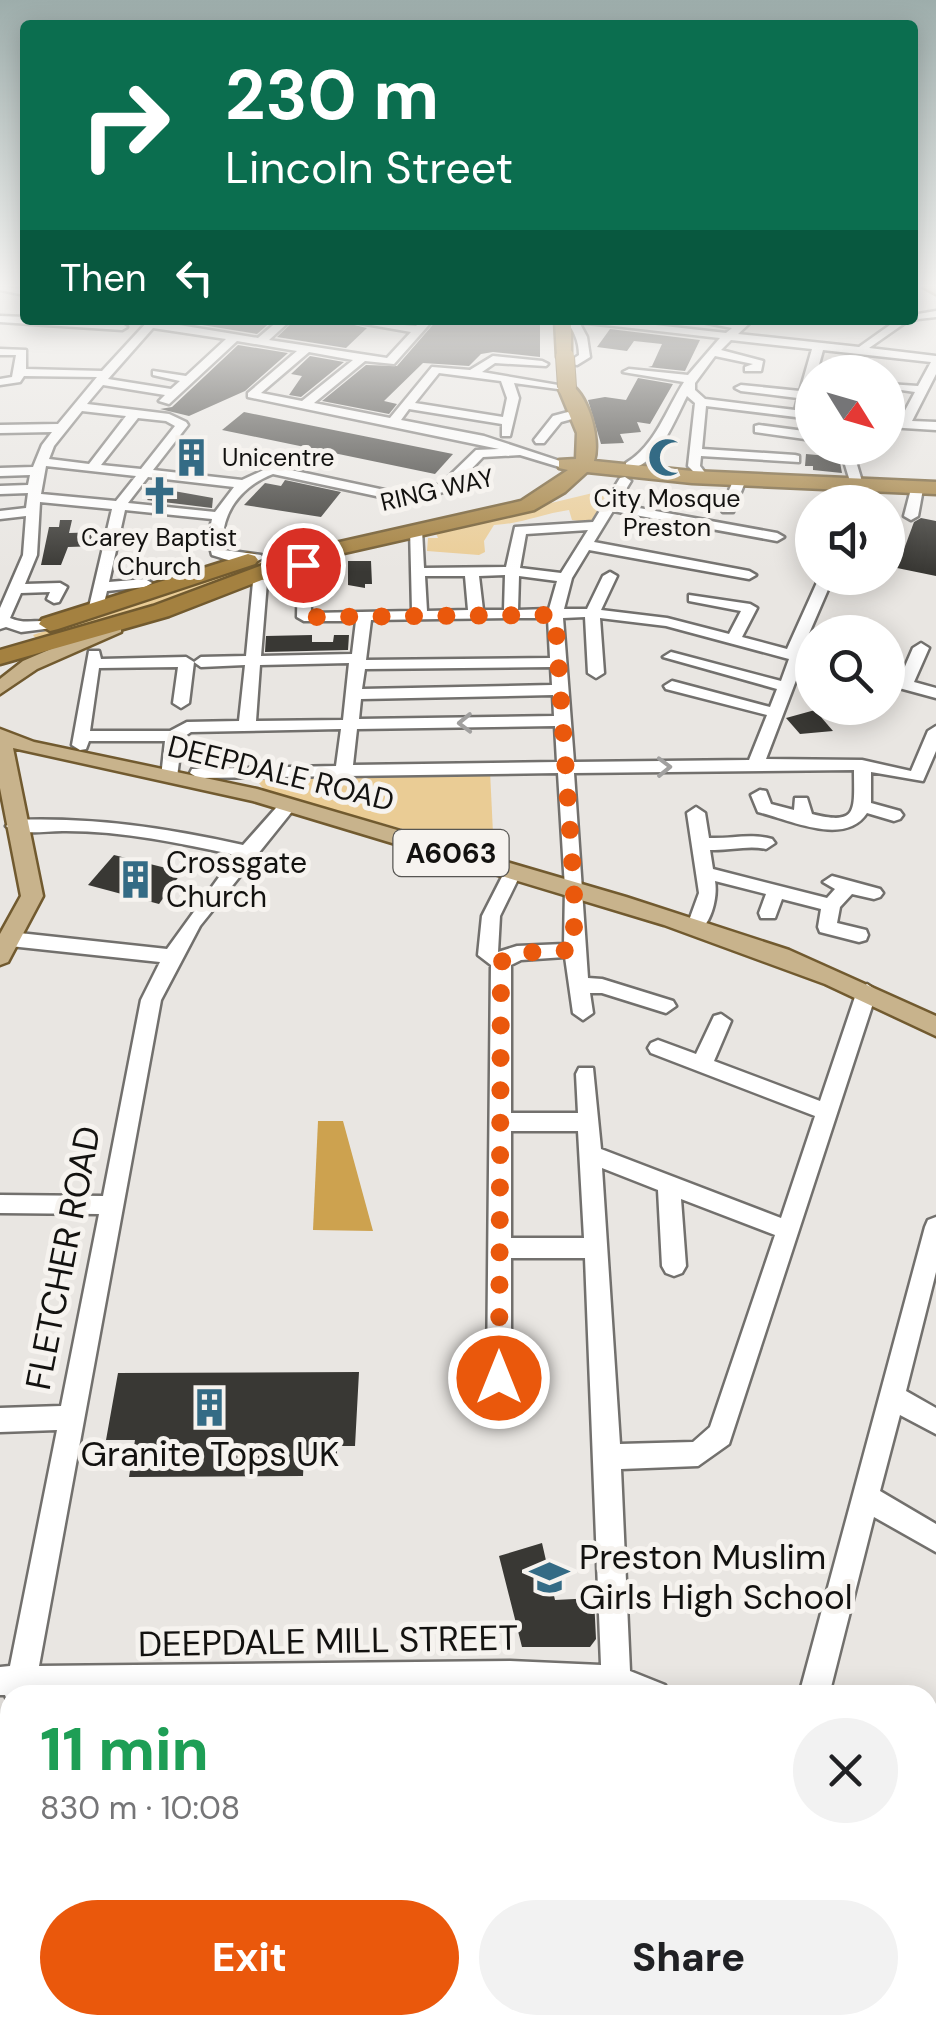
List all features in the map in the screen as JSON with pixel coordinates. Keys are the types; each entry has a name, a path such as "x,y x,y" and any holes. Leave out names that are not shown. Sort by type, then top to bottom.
{"highway":[{"path":"561,384 577,458"},
{"path":"561,384 577,458"},
{"path":"577,458 664,475"},
{"path":"577,458 618,478 706,475"},
{"name":"RING WAY","path":"0,657 161,611 307,555 527,506 550,494 577,458"},
{"name":"RING WAY","path":"0,643 47,625 97,597 500,505 543,484 577,458"},
{"path":"527,506 618,478 706,475 807,485"}],"main road":[{"path":"0,688 30,665 161,611"},
{"path":"0,736 32,896 5,948"},
{"name":"DEEPDALE ROAD","path":"0,736 29,747 80,746 169,777 251,783 289,804 696,926 866,991 936,1027"},
{"path":"5,762 14,752 29,747"}],"street":[{"path":"47,625 21,628 0,621 30,555 39,466 60,428 101,382"},
{"path":"134,382 170,397 188,382"},
{"path":"268,382 252,396 502,440 577,458"},
{"path":"305,405 333,382"},
{"path":"392,422 425,382"},
{"path":"502,440 514,405 513,389 507,382"},
{"path":"538,382 561,384"},
{"path":"622,386 624,382"},
{"path":"584,1013 574,950 574,888 555,615 566,578 608,506 618,478 646,458 689,382"},
{"path":"690,382 689,391 700,408 694,466 706,475"},
{"path":"905,414 927,382"},
{"path":"741,388 795,394"},
{"path":"905,388 923,390"},
{"path":"680,399 700,408 715,405 795,414"},
{"path":"404,406 508,420"},
{"path":"79,407 181,422 182,426 119,506 97,597 145,584"},
{"path":"666,418 691,423 700,408"},
{"path":"94,466 135,413"},
{"path":"544,435 570,424"},
{"path":"905,426 936,426"},
{"path":"0,429 60,428"},
{"path":"759,429 795,434"},
{"path":"502,440 518,452"},
{"path":"256,558 217,552 214,540 218,516 256,474 272,470 408,499 447,486 480,453 492,450 577,458"},
{"path":"696,452 795,459"},
{"path":"793,482 795,465"},
{"path":"0,472 39,466 94,466 244,484"},
{"path":"728,509 741,477"},
{"path":"911,516 927,488"},
{"path":"0,490 33,499 218,516"},
{"path":"0,515 33,499"},
{"path":"608,506 777,538"},
{"path":"511,616 512,571 520,530 596,526"},
{"path":"415,530 420,616"},
{"path":"584,545 749,575"},
{"path":"637,570 646,555"},
{"path":"299,568 304,617 592,614 667,622 795,655"},
{"path":"416,572 512,571 566,578"},
{"path":"472,572 476,616"},
{"path":"596,673 592,614 610,576"},
{"path":"247,727 260,582"},
{"path":"14,589 60,588 54,599"},
{"path":"694,598 750,608 733,639"},
{"path":"344,771 355,662 364,616"},
{"path":"921,648 905,685 936,694"},
{"path":"558,662 506,657 376,665 93,659 80,746 174,736 187,727 348,735 562,722"},
{"path":"671,657 786,687"},
{"path":"181,703 193,662"},
{"path":"756,764 795,669"},
{"path":"672,686 776,713"},
{"path":"352,694 560,690"},
{"path":"198,773 251,783 304,772 756,764 862,765 917,777 936,731"},
{"path":"169,777 174,736"},
{"path":"760,795 764,808 802,810 837,826 854,820 863,806 862,765"},
{"name":"FLETCHER ROAD","path":"13,1685 70,1418 151,1000 169,956 246,852 289,804"},
{"path":"863,806 894,816"},
{"path":"696,813 708,873 708,894 696,926"},
{"path":"16,826 68,822 152,830 246,852"},
{"path":"702,847 735,846 748,838 766,843"},
{"path":"501,962 488,955 491,916 513,871"},
{"path":"708,873 830,905"},
{"path":"860,936 827,927 830,905 840,884 874,894"},
{"path":"768,913 776,891"},
{"path":"5,948 169,956"},
{"path":"501,962 517,953 574,950"},
{"path":"499,1378 501,962"},
{"path":"580,986 602,986 666,1006"},
{"path":"608,1457 698,1454 720,1435 866,991"},
{"path":"702,1064 721,1021"},
{"path":"658,1048 827,1112"},
{"path":"586,1074 608,1457 616,1680"},
{"path":"501,1122 588,1122"},
{"path":"590,1154 788,1232"},
{"path":"669,1186 674,1266"},
{"path":"0,1204 111,1205"},
{"path":"817,1685 892,1397 926,1312 935,1232"},
{"path":"500,1248 595,1248"},
{"path":"892,1397 936,1422"},
{"path":"0,1420 70,1418"},
{"path":"866,1497 936,1540"},
{"name":"DEEPDALE MILL STREET","path":"321,1685 510,1675 616,1680 629,1685"}],"shaded area":[{"path":"601,491 607,500 592,523 572,520 569,510 494,525 484,541 485,552 479,555 427,551 428,538 438,538 435,531"},
{"path":"286,558 111,621 37,640 33,635 228,569"},
{"path":"490,771 494,854 265,791 259,783 268,776"},
{"path":"318,1121 343,1121 373,1231 313,1230"}],"building":[{"path":"199,382 255,382 245,391 189,416 160,409 172,407"},
{"path":"298,382 319,382 301,397 289,395"},
{"path":"345,382 404,382 384,401 397,404 389,414 322,401"},
{"path":"636,382 673,384 650,424 637,422 641,432 620,434 624,443 601,444 588,400 626,400"},
{"path":"244,412 453,454 435,474 222,430"},
{"path":"840,465 842,473 813,470 813,466 805,466"},
{"path":"285,480 341,492 321,517 244,505 265,483 281,486"},
{"path":"157,488 213,498 212,508 147,500"},
{"path":"921,518 936,521 936,576 905,570 905,546 914,522"},
{"path":"60,520 72,520 69,533 103,532 99,546 68,547 61,565 41,565 49,527 59,527"},
{"path":"348,561 371,561 372,584 365,584 365,588 348,585"},
{"path":"312,635 312,642 333,642 334,635 349,635 348,650 265,652 266,636"},
{"path":"795,716 795,725 828,725 833,731 800,734 786,718"},
{"name":"Crossgate Church","path":"114,855 182,872 159,904 88,885"},
{"name":"Granite Tops UK","path":"359,1372 355,1446 337,1446 337,1455 304,1455 303,1476 129,1477 135,1440 106,1440 118,1373"},
{"path":"542,1543 555,1600 594,1598 596,1639 590,1647 522,1647 499,1556"}],"place":[{"name":"Unicentre","path":"192,457"},
{"name":"City Mosque Preston","path":"667,457"},
{"name":"Carey Baptist Church","path":"159,496"},
{"name":"Crossgate Church","path":"136,879"},
{"name":"Granite Tops UK","path":"210,1407"},
{"name":"Preston Muslim Girls High School","path":"549,1577"}],"route":[{"path":"303,565 304,617 555,615 574,888 574,950 517,953 501,962 499,1378"}]}
